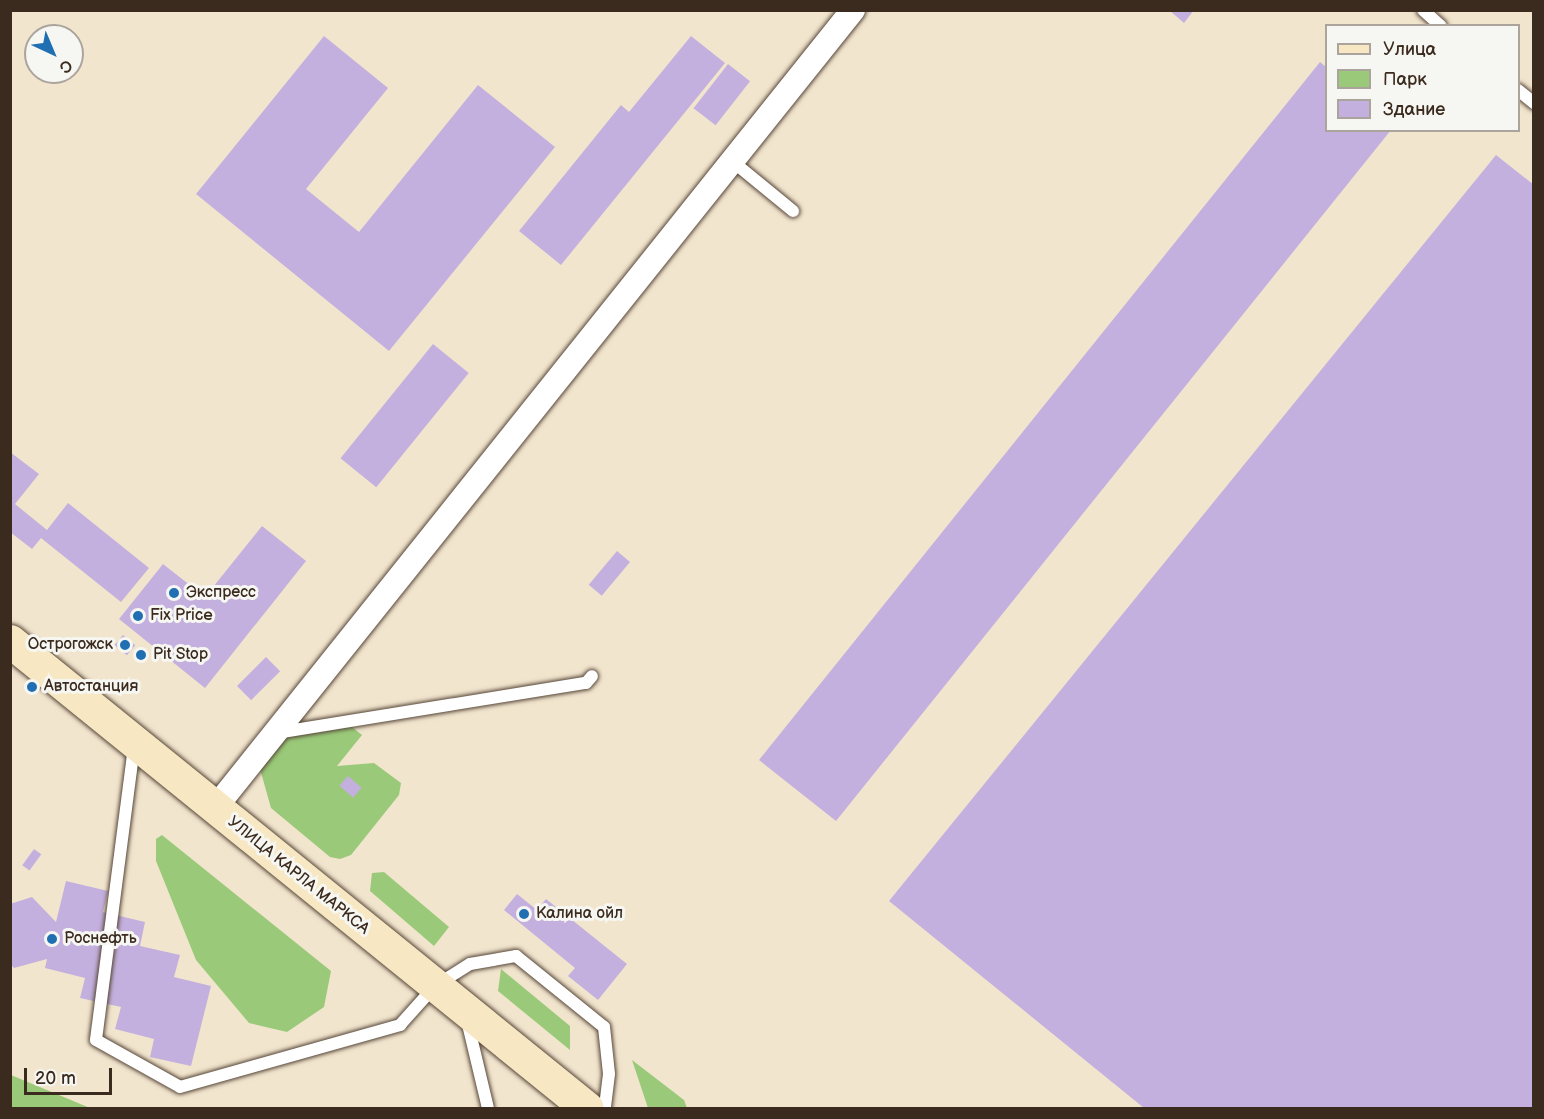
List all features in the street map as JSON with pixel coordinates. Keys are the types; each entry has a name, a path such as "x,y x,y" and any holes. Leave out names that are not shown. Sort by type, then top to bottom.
{"main road":[{"name":"УЛИЦА КАРЛА МАРКСА","path":"10,641 587,1108"}],"street":[{"path":"215,808 853,10"}],"lane":[{"path":"1423,10 1439,24"},
{"path":"1520,92 1533,103"},
{"path":"732,161 793,212"},
{"path":"275,733 586,683 592,676"},
{"path":"134,743 96,1040 180,1087 400,1025 435,986 470,964 516,956 604,1027 609,1074 605,1108"},
{"path":"465,1010 489,1108"}],"green space":[{"path":"352,727 362,735 337,766 374,763 401,783 399,795 351,855 340,859 330,857 271,808 260,769 278,739"},
{"path":"162,835 331,971 324,1007 287,1032 249,1023 196,960 156,861 156,839"},
{"path":"384,872 449,927 434,946 370,891 372,873"},
{"path":"501,969 570,1026 570,1050 498,991"},
{"path":"632,1060 684,1100 687,1108 648,1108"},
{"path":"11,1075 90,1108 11,1108"}],"building":[{"path":"1169,10 1194,10 1184,23"},
{"path":"324,36 388,88 306,189 359,232 478,85 555,147 389,351 196,194"},
{"path":"691,36 725,63 561,265 519,231 621,105 629,112"},
{"path":"1320,62 1325,66 1325,132 1389,132 836,821 759,760"},
{"path":"728,64 750,81 716,125 694,108"},
{"path":"1496,155 1534,185 1534,1108 1144,1108 889,901"},
{"path":"433,344 469,373 376,487 340,458"},
{"path":"10,452 39,474 15,504 47,530 68,503 149,568 121,602 41,538 32,549 10,532"},
{"path":"262,526 306,561 205,688 119,619 163,564 205,597"},
{"path":"617,551 630,562 602,596 589,585"},
{"path":"123,635 135,645 127,655 115,645"},
{"path":"266,657 280,671 251,700 237,686"},
{"path":"348,776 362,788 353,798 339,786"},
{"path":"34,849 41,854 30,870 22,865"},
{"path":"66,881 108,891 103,912 145,922 140,946 180,955 174,977 211,986 191,1066 150,1057 154,1039 115,1029 121,1007 80,998 85,978 45,968 47,959 14,968 10,964 10,904 32,897 56,922"},
{"path":"517,894 537,910 546,899 627,964 598,1000 568,976 575,968 504,910"}],"place":[{"name":"Экспресс","path":"174,593"},
{"name":"Fix Price","path":"138,616"},
{"name":"Острогожск","path":"125,645"},
{"name":"Pit Stop","path":"141,655"},
{"name":"Автостанция","path":"32,687"},
{"name":"Калина ойл","path":"524,914"},
{"name":"Роснефть","path":"52,939"}]}
